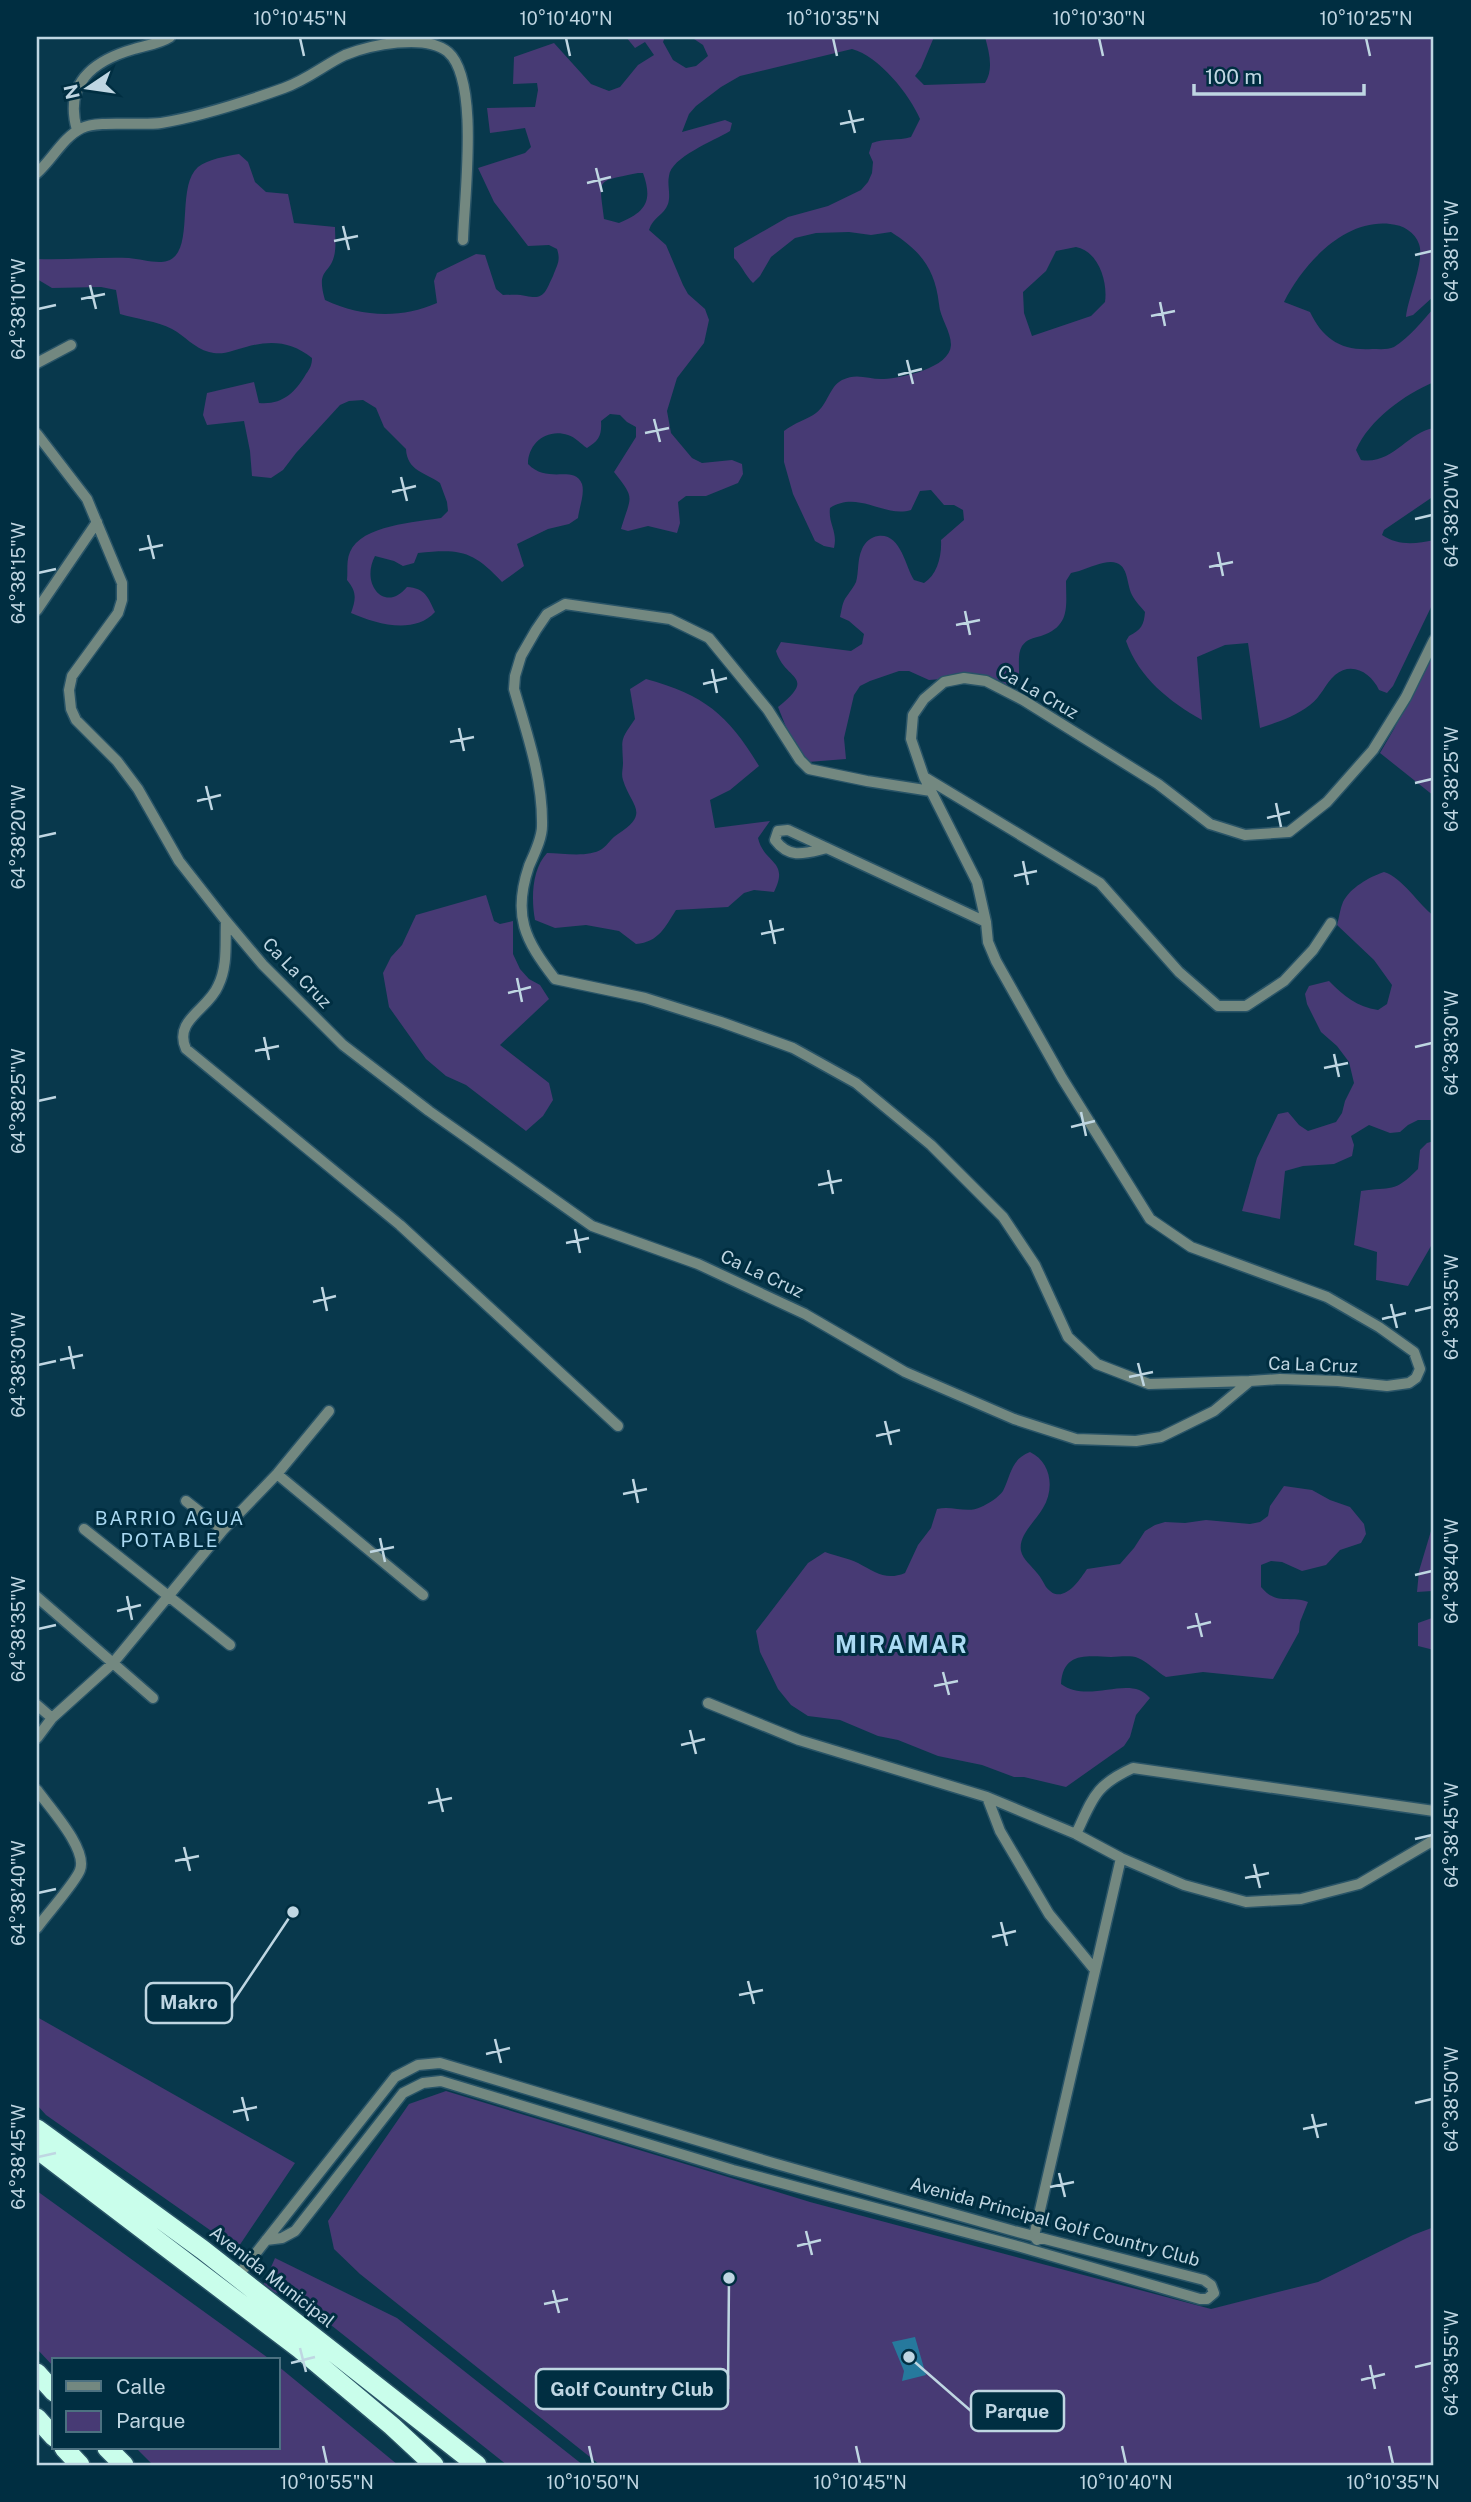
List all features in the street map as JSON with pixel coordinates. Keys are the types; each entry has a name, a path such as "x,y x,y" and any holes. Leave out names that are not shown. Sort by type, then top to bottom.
{"highway":[{"name":"Avenida Municipal","path":"37,2129 237,2277 477,2465"},
{"path":"37,2149 300,2349 434,2465"},
{"path":"37,2373 52,2390"},
{"path":"37,2418 52,2435"},
{"path":"66,2450 80,2465"},
{"path":"109,2450 124,2465"}],"street":[{"path":"77,130 72,111 73,100 76,89 85,76 108,59 170,37"},
{"path":"37,173 77,130 93,125 142,125 175,120 286,88 308,79 352,53 403,42 433,45 447,52 456,62 464,86 468,154 463,240"},
{"path":"37,363 71,345"},
{"name":"Ca La Cruz","path":"37,434 87,499 122,583 122,600 118,613 72,676 69,690 71,709 76,720 117,761 138,789 179,861 226,921 263,965 343,1045 429,1111 592,1226 698,1264 805,1314 905,1372 1014,1419 1076,1439 1136,1441 1160,1437 1214,1411 1250,1381 1315,1380 1387,1386 1409,1383 1416,1378 1420,1369 1414,1352 1379,1326 1338,1303 1191,1247 1150,1219 1062,1078 996,961 988,942 977,881 924,777 911,739 913,715 924,699 944,682 964,678 986,681 1023,700 1158,785 1210,824 1245,835 1289,832 1327,802 1373,750 1406,697 1434,640"},
{"path":"37,610 97,523"},
{"path":"931,791 809,768 800,760 768,710 709,638 670,619 565,604 548,614 521,656 514,689 541,788 542,829 520,902 525,936 555,979 645,998 721,1022 793,1048 856,1083 931,1145 1003,1217 1035,1265 1068,1337 1097,1364 1149,1384 1250,1381"},
{"path":"924,777 1100,883 1179,972 1218,1006 1246,1006 1284,981 1313,950 1331,923"},
{"path":"827,848 986,922"},
{"path":"226,921 225,962 218,987 202,1008 187,1021 182,1036 186,1049 400,1225 618,1426"},
{"path":"37,1738 52,1718 113,1663 223,1530 276,1474 329,1411"},
{"path":"276,1474 423,1595"},
{"path":"186,1501 223,1530"},
{"path":"85,1529 230,1645"},
{"path":"37,1597 153,1698"},
{"path":"708,1703 799,1740 987,1797 1076,1834 1121,1858 1184,1885 1246,1902 1301,1899 1359,1884 1434,1840"},
{"path":"37,1705 52,1718"},
{"path":"1076,1834 1094,1796 1110,1779 1133,1768 1434,1811"},
{"path":"37,1790 76,1844 81,1856 80,1870 37,1928"},
{"path":"987,1797 1000,1831 1049,1914 1095,1970"},
{"path":"1051,2256 1034,2236 1121,1858"},
{"name":"Avenida Principal Golf Country Club","path":"440,2063 773,2164 1204,2280 1211,2285 1214,2293 1207,2299 1200,2299 733,2170 441,2081 423,2083 403,2093 295,2231 282,2238 266,2240 395,2077 418,2065 440,2063"},
{"path":"237,2277 266,2240"}],"green space":[{"path":"626,37 665,37 663,42 673,60 686,68 696,66 708,56 703,45 691,37 934,37 915,76 924,85 985,83 990,66 985,37 1434,37 1434,296 1413,315 1406,317 1420,260 1419,244 1415,236 1404,228 1390,224 1373,224 1341,236 1327,247 1302,273 1284,302 1310,312 1321,329 1334,341 1361,349 1394,347 1411,334 1434,308 1434,382 1411,393 1389,409 1370,428 1356,450 1361,460 1382,458 1416,435 1434,428 1434,496 1384,530 1382,535 1407,543 1434,540 1434,601 1393,686 1387,693 1379,690 1366,674 1360,671 1341,671 1310,705 1292,716 1260,728 1248,643 1225,645 1197,657 1202,720 1167,697 1147,678 1139,666 1126,641 1141,627 1145,612 1132,595 1122,567 1112,562 1103,563 1071,573 1066,581 1065,614 1058,627 1030,639 1022,646 1019,654 1018,684 1009,687 1001,681 973,673 957,673 929,680 909,671 899,671 870,681 860,686 854,695 844,738 846,759 808,762 790,737 778,707 790,697 797,683 780,661 776,651 781,642 851,651 862,644 864,634 840,617 844,601 856,582 859,557 865,544 878,536 886,536 897,545 914,580 924,583 929,580 938,564 941,540 964,520 963,510 954,505 944,505 931,490 920,491 911,510 891,511 861,503 840,503 830,508 834,548 824,546 815,541 793,494 784,462 784,431 816,413 842,380 858,376 884,379 913,374 934,366 949,353 951,340 934,281 925,262 911,246 891,232 871,235 849,232 816,233 795,238 771,257 753,283 734,258 734,248 788,217 828,206 861,190 872,173 873,162 869,153 872,143 911,137 920,119 909,99 883,68 852,49 740,76 696,106 689,114 682,132 725,120 732,123 730,131 677,162 669,179 668,204 649,230 666,245 688,294 705,309 709,320 704,343 677,378 667,411 671,433 692,458 702,463 732,460 742,464 743,474 738,483 706,496 686,496 678,502 680,523 677,533 648,526 628,531 621,529 629,503 629,493 614,472 636,437 636,427 620,415 610,414 601,421 597,440 587,448 568,435 560,433 546,436 531,450 528,464 544,473 567,474 578,478 583,492 578,518 517,544 524,566 502,582 482,563 455,552 418,553 414,563 403,566 375,556 371,576 377,592 391,597 399,595 407,587 422,591 428,598 435,612 417,623 383,624 351,613 355,596 347,580 348,562 356,543 377,530 441,518 448,511 440,483 413,467 406,449 384,427 376,408 363,400 340,405 283,470 271,478 252,476 244,421 207,425 203,415 207,393 254,382 259,403 281,400 297,387 310,368 312,358 288,345 272,343 223,353 209,352 166,326 120,314 116,290 101,287 52,288 37,279 37,259 129,258 167,261 176,255 181,246 191,176 198,167 207,162 239,154 248,162 255,182 266,192 288,194 294,223 335,227 333,259 322,282 325,300 367,313 395,314 423,308 437,303 434,281 437,273 476,254 485,255 496,289 503,295 541,296 557,266 557,249 549,245 528,246 494,202 478,168 525,153 531,147 525,128 490,133 487,108 535,107 537,83 513,84 514,57 554,43 591,84 609,91 620,87 638,65 654,55 645,42 635,48","holes":["643,173 647,191 647,198 641,210 619,223 604,219 601,195 603,184 607,180","1076,247 1090,254 1100,268 1105,285 1105,302 1091,316 1032,336 1024,313 1023,292 1046,271 1056,251"]},
{"path":"1434,646 1434,796 1380,753"},
{"path":"646,679 684,692 713,709 737,733 759,766 730,790 710,800 715,828 770,821 758,838 765,853 778,868 778,882 774,892 754,890 744,893 728,907 676,910 656,937 636,944 619,931 586,925 555,928 535,920 534,884 538,867 547,853 596,852 634,820 636,809 622,778 622,743 635,719 630,689"},
{"path":"1384,872 1404,885 1434,916 1434,1120 1418,1120 1400,1132 1390,1133 1369,1125 1351,1136 1354,1145 1352,1156 1334,1164 1303,1166 1285,1171 1280,1219 1242,1211 1257,1158 1278,1114 1288,1112 1308,1131 1336,1122 1342,1113 1354,1083 1349,1062 1337,1046 1321,1032 1305,994 1309,986 1329,981 1346,996 1364,1006 1378,1010 1387,1004 1392,985 1374,960 1337,925 1343,902 1350,892 1366,880"},
{"path":"486,895 494,921 500,924 513,921 513,954 520,969 529,979 540,985 549,999 500,1045 549,1083 553,1100 543,1116 526,1131 466,1085 446,1076 426,1059 389,1007 383,973 391,957 402,945 416,915"},
{"path":"1434,1141 1434,1245 1408,1286 1376,1280 1377,1252 1354,1245 1361,1191 1392,1188 1403,1182 1418,1169 1420,1150 1427,1143"},
{"path":"1030,1452 1043,1462 1050,1484 1043,1508 1022,1539 1021,1551 1046,1587 1058,1594 1070,1590 1087,1569 1120,1564 1145,1531 1155,1525 1206,1520 1250,1524 1260,1522 1268,1516 1270,1506 1284,1486 1312,1490 1350,1507 1364,1524 1366,1534 1361,1543 1340,1550 1326,1565 1302,1571 1282,1562 1271,1561 1261,1565 1261,1587 1267,1593 1278,1598 1308,1602 1299,1632 1273,1679 1203,1672 1166,1677 1142,1660 1132,1657 1085,1657 1071,1661 1066,1666 1061,1684 1072,1690 1084,1692 1132,1688 1142,1691 1150,1698 1136,1715 1130,1737 1124,1746 1066,1787 1014,1777 982,1765 938,1756 840,1720 808,1716 791,1705 778,1689 760,1652 756,1631 808,1563 825,1552 854,1561 881,1574 892,1576 905,1573 918,1545 931,1528 937,1509 970,1510 990,1502 1003,1491 1015,1463"},
{"path":"1434,1521 1434,1650 1418,1646 1418,1623 1432,1618 1432,1591 1417,1592 1419,1571"},
{"path":"37,2017 295,2163 237,2249 46,2115 37,2105"},
{"path":"446,2091 810,2202 1211,2309 1318,2282 1434,2227 1434,2465 600,2465 360,2274 334,2249 328,2221 409,2104"},
{"path":"37,2191 268,2358 52,2358 52,2365 37,2349"},
{"path":"275,2258 397,2318 583,2465 507,2465 302,2302 262,2288"},
{"path":"280,2368 398,2465 153,2465 138,2450 280,2450"}],"water":[{"path":"915,2337 926,2375 902,2381 904,2371 892,2342"}],"place":[{"name":"Makro","path":"293,1912"},
{"name":"Golf Country Club","path":"729,2278"},
{"name":"Parque","path":"909,2357"}],"district":[{"name":"BARRIO AGUA POTABLE","path":"170,1529"},
{"name":"MIRAMAR","path":"902,1645"}]}
